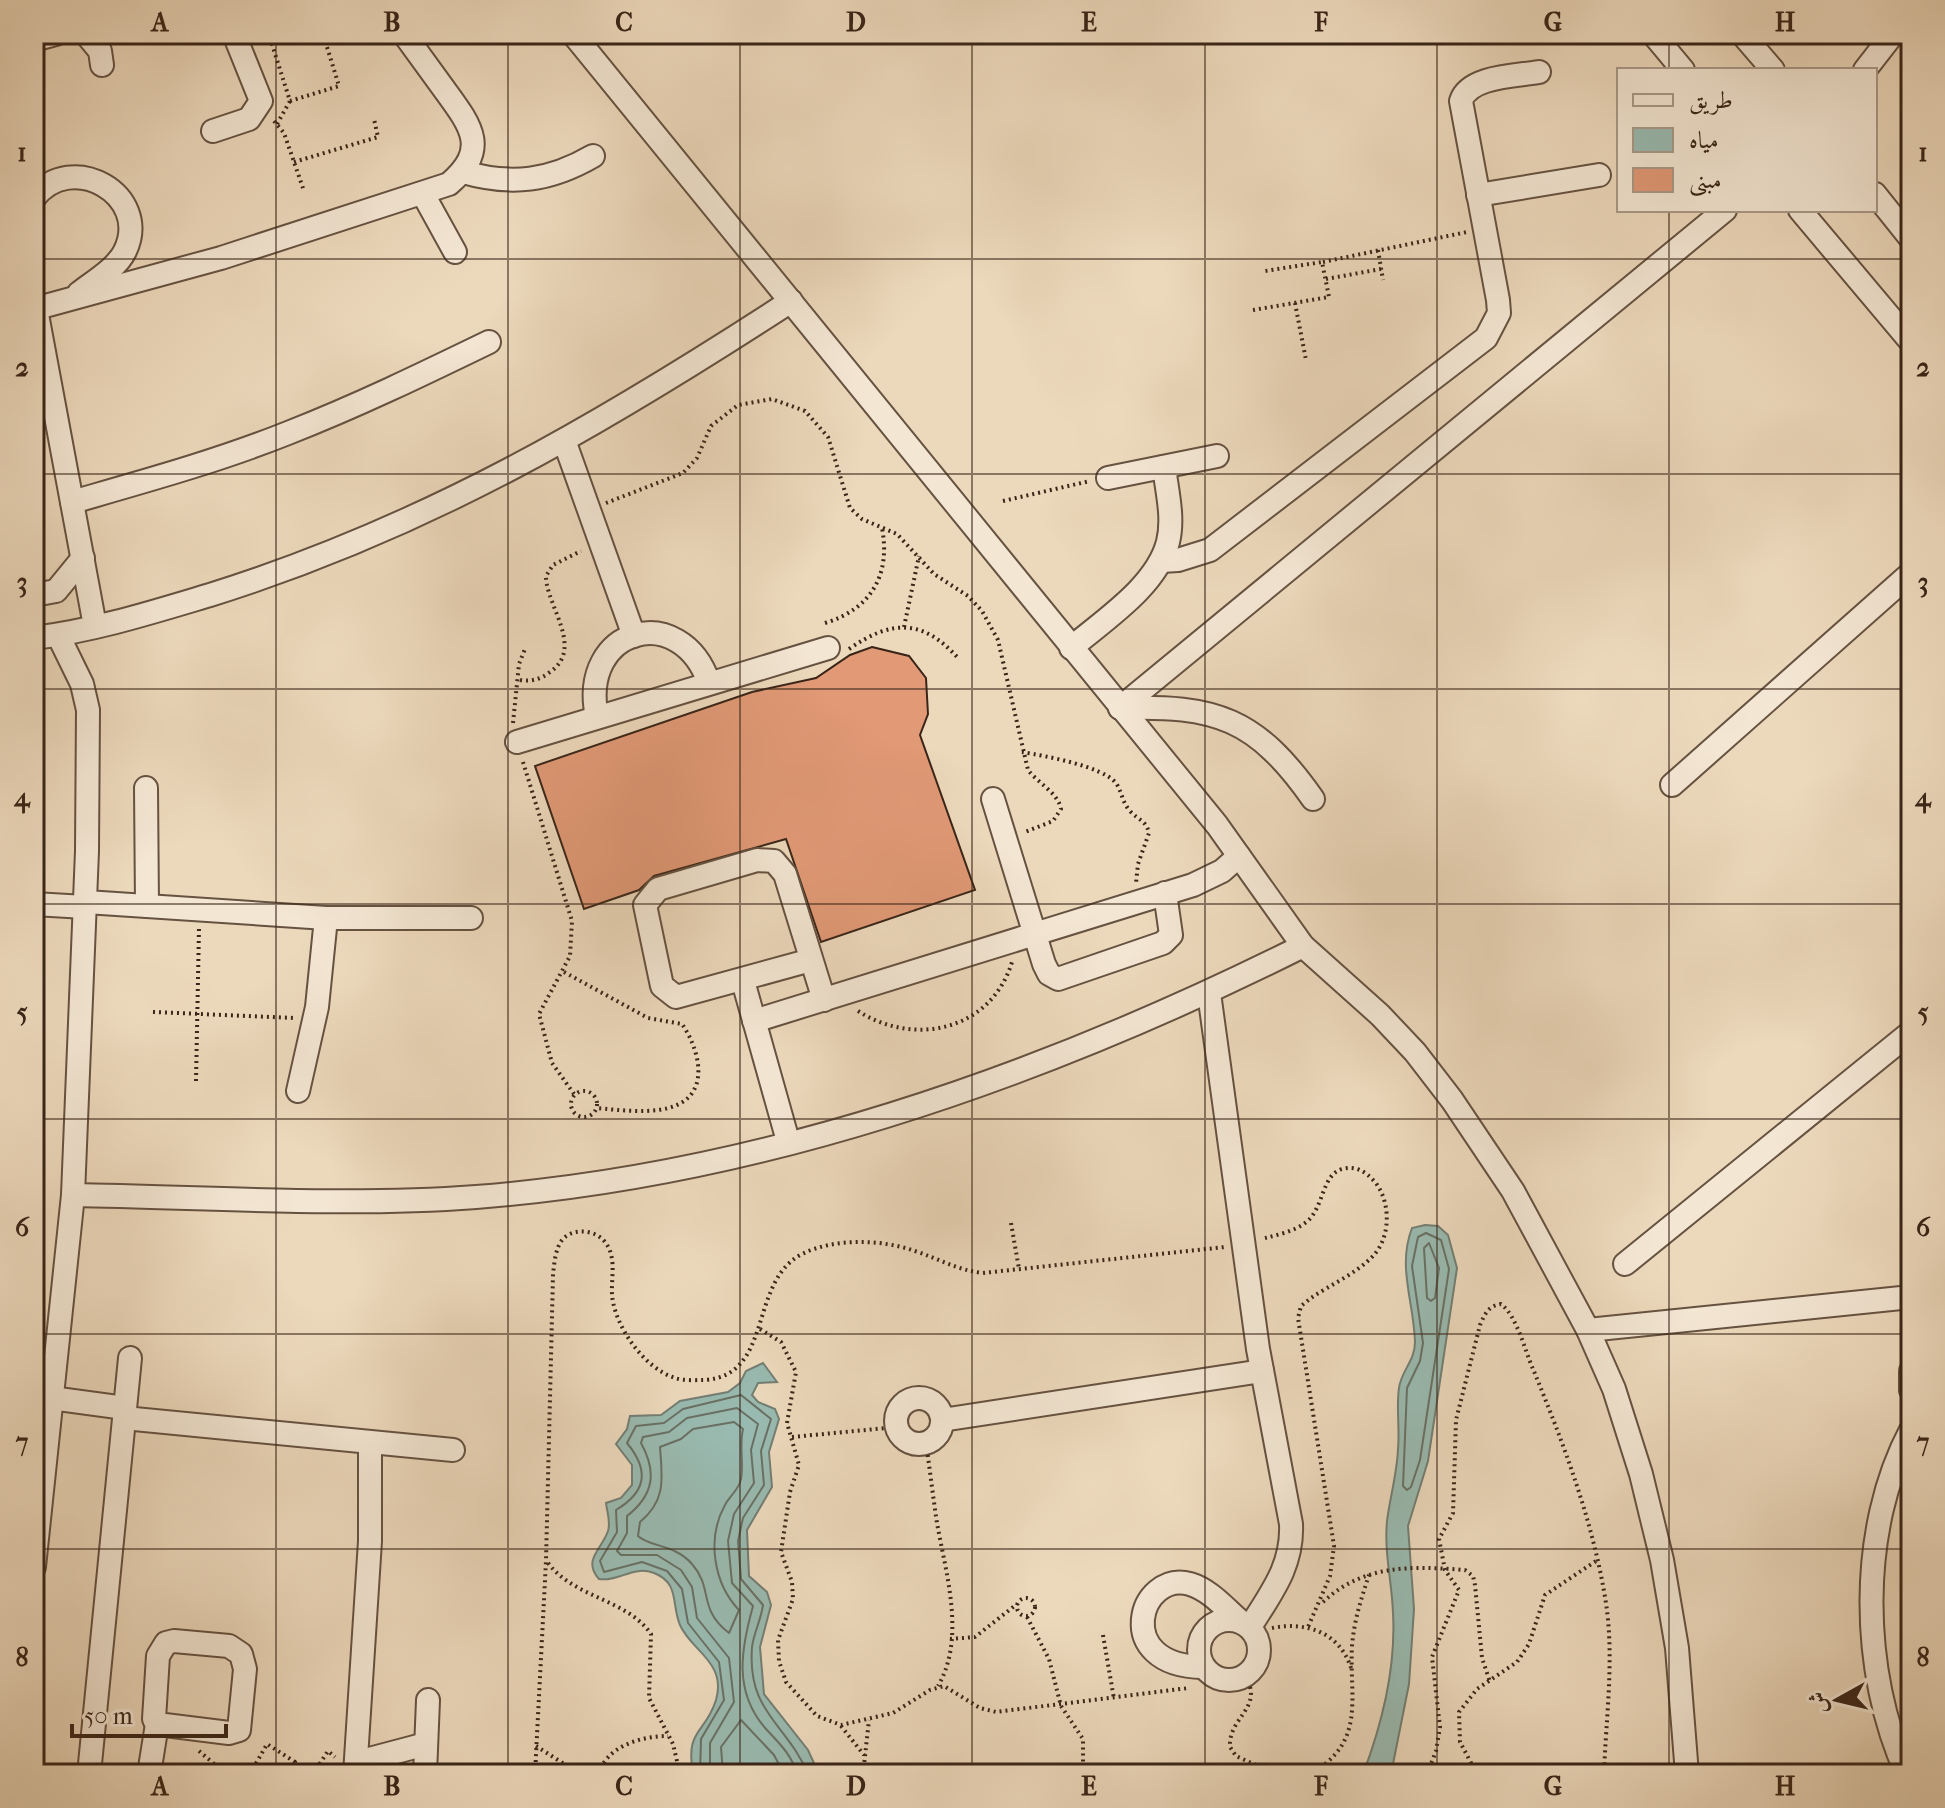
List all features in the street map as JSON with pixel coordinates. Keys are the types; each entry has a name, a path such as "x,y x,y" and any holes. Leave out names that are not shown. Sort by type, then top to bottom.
{"street":[{"path":"34,40 56,34"},
{"path":"86,34 100,51 102,65"},
{"path":"213,131 249,119 257,111 259,90 234,34"},
{"path":"95,626 35,309 221,258 449,184 463,172 472,157 474,139 469,121 404,34"},
{"path":"573,34 1239,856 1303,946 1380,1015 1415,1052 1452,1100 1513,1191 1588,1330 1614,1389 1641,1474 1662,1560 1677,1648 1687,1774"},
{"path":"1653,34 1681,68"},
{"path":"1742,34 1771,68"},
{"path":"1867,68 1893,34"},
{"path":"1161,561 1186,559 1210,550 1486,338 1499,313 1461,108 1463,94 1475,85 1539,72"},
{"path":"463,172 490,179 544,178 593,156"},
{"path":"1478,195 1599,175"},
{"path":"34,198 55,180 73,176 92,178 108,186 121,200 128,217 129,235 124,253 71,300"},
{"path":"423,194 455,252"},
{"path":"1877,196 1911,239"},
{"path":"1120,708 1723,212"},
{"path":"1802,212 1911,342"},
{"path":"34,638 95,626 263,578 361,541 457,499 565,443 791,301"},
{"path":"72,502 180,471 286,434 389,391 489,342"},
{"path":"565,443 634,636"},
{"path":"1108,478 1217,456"},
{"path":"1071,648 1148,579 1161,561 1170,521 1164,467"},
{"path":"34,595 56,591 83,558"},
{"path":"1672,785 1911,573"},
{"path":"34,1567 73,1195 86,905 88,710 82,684 58,635"},
{"path":"597,717 593,697 599,666 620,643 634,636 666,636 681,643 703,667 709,683"},
{"path":"517,742 828,648"},
{"path":"1120,708 1175,706 1229,720 1269,743 1313,799"},
{"path":"146,788 147,906"},
{"path":"993,799 1004,834 1025,936 1049,974 1058,979 1069,978 1163,943 1171,935 1172,922 1165,893"},
{"path":"754,1021 1208,880 1239,856"},
{"path":"811,960 685,996 667,993 659,977 645,914 650,895 658,889 757,860 774,861 785,874 811,960 830,998"},
{"path":"34,904 147,906 326,918 471,918"},
{"path":"298,1091 315,1018 326,918"},
{"path":"73,1195 373,1201 474,1197 575,1187 675,1169 788,1141 949,1095 1035,1065 1209,993 1303,946"},
{"path":"743,981 788,1141"},
{"path":"1209,993 1262,1371 1288,1503 1292,1546 1286,1567 1248,1627"},
{"path":"1625,1264 1911,1032"},
{"path":"1588,1330 1911,1297"},
{"path":"89,1774 130,1358"},
{"path":"942,1420 1262,1371"},
{"path":"1911,1371 1911,1390"},
{"path":"51,1398 125,1413 453,1450"},
{"path":"915,1399 930,1401 942,1420 938,1434 926,1443 905,1440 897,1427 902,1406 915,1399"},
{"path":"1907,1774 1885,1712 1878,1666 1872,1564 1879,1509 1896,1457 1911,1430"},
{"path":"370,1443 370,1541 357,1768 426,1744"},
{"path":"1172,1583 1188,1583 1204,1590 1248,1627 1259,1656 1245,1676 1234,1680 1208,1672 1162,1660 1151,1649 1144,1635 1142,1619 1146,1604 1157,1591 1172,1583"},
{"path":"1208,1672 1198,1655 1205,1630 1227,1619 1248,1627"},
{"path":"149,1774 157,1724 154,1719 158,1656 166,1643 229,1646 241,1654 245,1669 239,1730 229,1733 157,1724"},
{"path":"425,1774 428,1700"}],"path":[{"path":"277,124 290,101 339,86 323,34"},
{"path":"270,38 290,101"},
{"path":"257,111 277,124 284,133 304,191"},
{"path":"294,162 378,137 374,119"},
{"path":"1265,271 1485,229"},
{"path":"1378,250 1383,280"},
{"path":"1253,310 1329,297 1322,262"},
{"path":"1326,279 1381,269"},
{"path":"1295,303 1306,360"},
{"path":"589,509 683,473 697,458 711,426 723,414 746,402 772,399 805,411 818,423 835,454 850,508 862,519 897,534 934,574 968,596 982,611 998,640 1028,770 1040,785 1056,796 1061,809 1059,816 1042,827 1004,834"},
{"path":"1003,501 1108,478"},
{"path":"825,623 857,609 870,596 885,564 882,528"},
{"path":"520,680 539,678 553,671 562,659 563,630 546,583 548,570 600,541"},
{"path":"904,627 919,556"},
{"path":"828,648 848,650 864,637 883,629 904,627 934,637 958,658"},
{"path":"525,649 519,664 520,680 512,716 517,742 570,913 573,939 564,972 542,1003 540,1024 552,1063 574,1094"},
{"path":"1022,752 1104,773 1114,781 1128,809 1143,819 1149,833 1138,864 1136,902"},
{"path":"196,1081 200,910"},
{"path":"830,998 900,1030 927,1032 955,1025 979,1011 999,991 1025,936"},
{"path":"564,972 648,1018 682,1024 696,1047 699,1073 695,1086 677,1105 646,1110 596,1108"},
{"path":"153,1012 315,1018"},
{"path":"583,1090 593,1094 596,1108 589,1116 579,1116 570,1104 574,1094 583,1090"},
{"path":"535,1774 546,1561 553,1275 560,1242 584,1231 596,1234 611,1254 612,1299 624,1329 648,1360 678,1380 714,1379 733,1371 760,1329 767,1293 781,1271 801,1255 825,1246 872,1243 915,1251 966,1271 1019,1269 1244,1245 1306,1223 1317,1211 1328,1179 1340,1170 1354,1168 1368,1174 1385,1202 1384,1236 1372,1257 1301,1306 1298,1318 1334,1546 1330,1576 1321,1604 1308,1627"},
{"path":"1011,1223 1019,1269"},
{"path":"1427,1774 1440,1727 1432,1657 1459,1590 1445,1570 1439,1539 1453,1513 1456,1497 1456,1420 1480,1325 1493,1305 1501,1304 1511,1317 1547,1404 1588,1523 1605,1597 1609,1636 1604,1774"},
{"path":"760,1329 781,1342 794,1364 795,1380 787,1423 799,1465 790,1492 781,1552 792,1582 793,1599 778,1640 779,1661 786,1682 802,1703 817,1716 841,1725 869,1720 904,1708 938,1686 949,1661 947,1562 937,1524 926,1443"},
{"path":"792,1437 897,1427"},
{"path":"546,1561 559,1578 634,1618 651,1634 649,1698 677,1753 680,1774"},
{"path":"1477,1774 1460,1742 1459,1712 1477,1689 1517,1662 1529,1644 1545,1595 1596,1561"},
{"path":"1321,1604 1352,1579 1373,1571 1465,1570 1473,1576 1482,1658 1490,1682"},
{"path":"1310,1774 1327,1762 1347,1736 1355,1704 1353,1674 1357,1617 1373,1571"},
{"path":"950,1639 975,1637 1025,1598 1033,1602 1034,1611 1027,1617"},
{"path":"1017,1604 1019,1613 1027,1617 1049,1659 1061,1706 1083,1739 1083,1763 1077,1774"},
{"path":"1248,1627 1308,1627 1338,1644 1353,1674"},
{"path":"1103,1635 1114,1699"},
{"path":"938,1686 953,1689 980,1708 996,1712 1182,1690 1208,1672"},
{"path":"1245,1676 1253,1697 1250,1708 1229,1735 1230,1747 1236,1756 1276,1774"},
{"path":"863,1774 869,1720"},
{"path":"841,1725 864,1757"},
{"path":"599,1774 603,1763 631,1742 668,1736"},
{"path":"250,1774 267,1744 310,1774"},
{"path":"536,1746 580,1774"},
{"path":"289,1774 294,1764"}],"water":[{"path":"1438,1226 1448,1235 1457,1268 1428,1461 1408,1526 1414,1609 1409,1684 1391,1774 1363,1774 1382,1715 1390,1674 1393,1613 1387,1521 1397,1458 1399,1388 1415,1342 1406,1257 1412,1228"},
{"path":"763,1363 777,1382 758,1383 752,1395 758,1402 775,1409 779,1419 769,1452 772,1487 747,1530 749,1576 767,1592 771,1605 760,1647 764,1694 808,1750 819,1774 693,1774 692,1748 716,1700 717,1676 680,1625 668,1582 646,1571 599,1579 592,1566 593,1560 609,1528 606,1503 621,1498 632,1485 632,1465 616,1444 627,1429 630,1416 661,1415 680,1401 728,1392 740,1383 746,1371"}],"building":[{"path":"872,647 909,656 926,678 928,714 920,735 975,890 821,942 786,839 654,876 639,890 584,909 535,766 752,692 816,678 850,655"}]}
